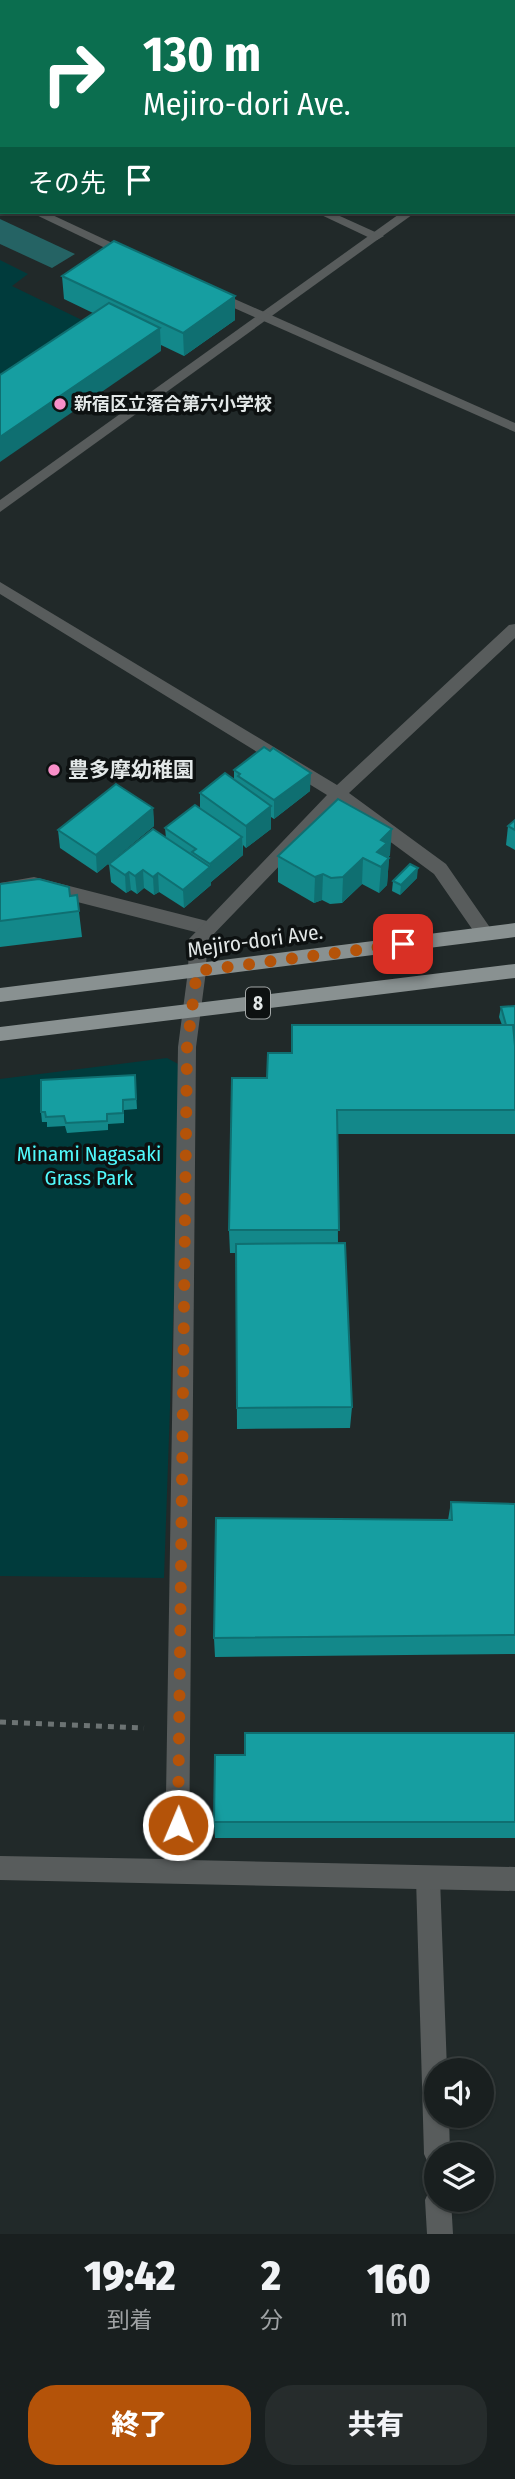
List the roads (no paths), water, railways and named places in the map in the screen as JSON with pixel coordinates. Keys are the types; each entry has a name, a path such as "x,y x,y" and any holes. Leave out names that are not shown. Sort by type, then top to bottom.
{"main road":[{"name":"Mejiro-dori Ave.","path":"0,995 515,930"},
{"name":"8","path":"0,1034 515,971"}],"street":[{"path":"44,214 140,260"},
{"path":"326,214 377,236"},
{"path":"0,506 407,214"},
{"path":"202,288 515,428"},
{"path":"0,587 338,793 440,869 485,934"},
{"path":"177,1872 187,1047 197,971 198,939 338,793 511,638"},
{"path":"0,890 34,884 207,928"},
{"path":"0,1868 515,1879"},
{"path":"428,1878 437,2142"},
{"path":"439,2212 440,2234"}],"place":[{"name":"新宿区立落合第六小学校","path":"60,404"},
{"name":"豊多摩幼稚園","path":"54,770"}],"park label":[{"name":"Minami Nagasaki Grass Park","path":"89,1166"}]}
